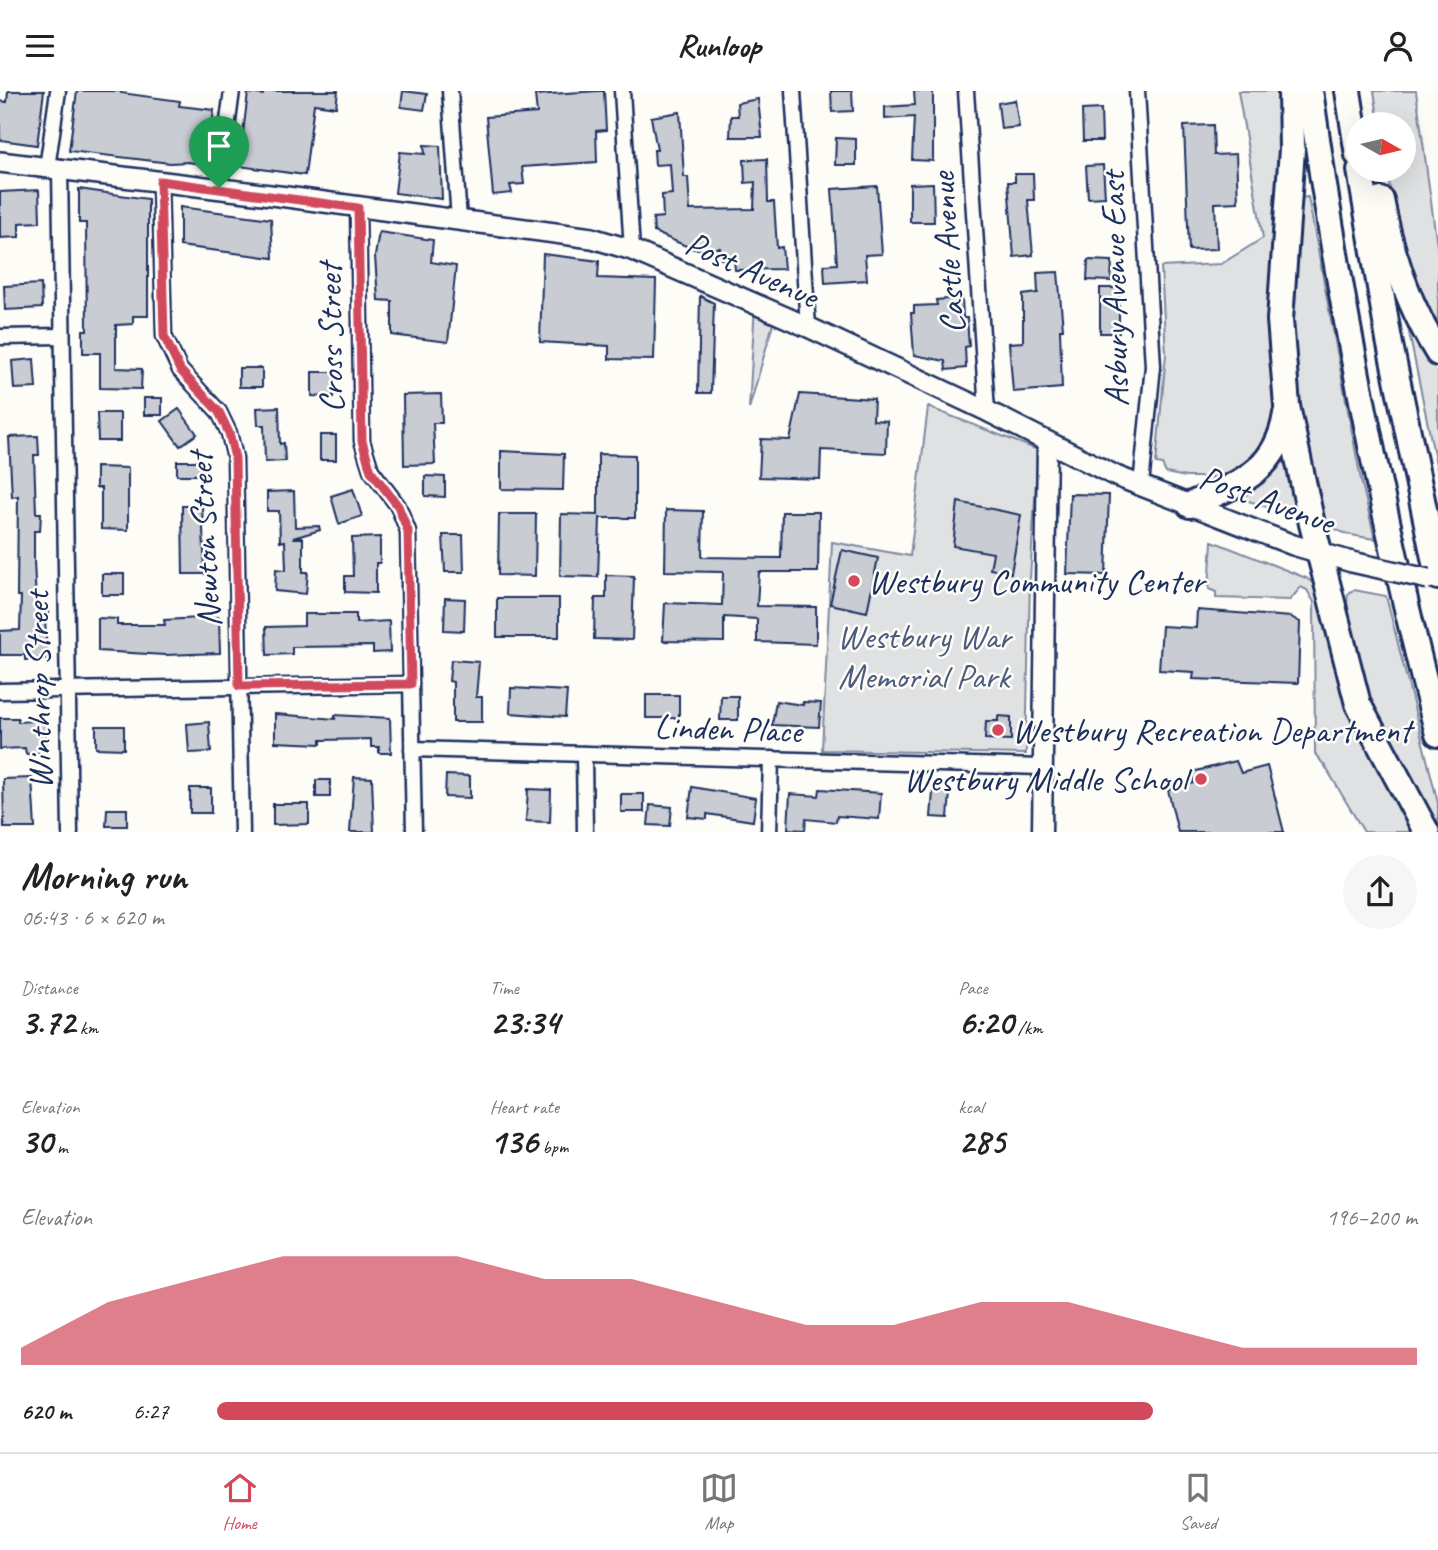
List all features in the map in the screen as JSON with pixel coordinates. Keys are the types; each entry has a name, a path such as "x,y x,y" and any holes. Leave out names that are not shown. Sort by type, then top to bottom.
{"highway":[{"path":"1291,91 1292,157 1280,320 1287,406 1319,553 1358,705 1427,832"},
{"path":"1310,91 1335,255 1370,445 1438,734"},
{"path":"1350,91 1356,112"},
{"path":"1350,91 1353,112"},
{"path":"1362,182 1394,366 1438,578"},
{"path":"1376,182 1399,269 1419,320 1438,353"},
{"path":"1190,505 1245,480 1262,466 1280,440 1287,406"}],"main road":[{"name":"Post Avenue","path":"0,162 592,238 632,250 808,327 987,411 1116,476 1319,553 1438,578"}],"street":[{"name":"Winthrop Street","path":"58,91 53,168 62,336 70,832"},
{"path":"219,188 232,91"},
{"path":"450,91 459,220"},
{"path":"622,91 632,250"},
{"path":"793,91 808,327"},
{"name":"Castle Avenue","path":"966,91 987,411"},
{"name":"Asbury Avenue East","path":"1137,91 1153,366 1141,485"},
{"name":"Newton Street","path":"160,181 164,336 180,370 219,412 229,433 235,458 242,832"},
{"name":"Cross Street","path":"358,208 362,441 371,471 398,506 408,531 414,832"},
{"path":"0,337 62,336"},
{"path":"1042,832 1047,442"},
{"path":"0,691 411,684"},
{"name":"Linden Place","path":"412,749 1041,767"},
{"path":"584,754 585,832"},
{"path":"769,832 771,759"}],"green space":[{"path":"1238,91 1284,91 1283,180 1270,360 1280,397 1269,451 1226,477 1186,477 1166,473 1162,465 1156,464 1166,354 1161,267 1221,264 1263,238"},
{"path":"1374,91 1416,91 1438,253 1438,332 1418,294 1404,253 1389,182 1416,182 1416,112 1377,112"},
{"path":"1308,197 1361,480 1375,539 1341,532 1325,520 1300,426 1288,325 1298,198"},
{"path":"755,304 776,313 749,409"},
{"path":"1406,318 1413,318 1438,366 1438,474"},
{"name":"Westbury War Memorial Park","path":"928,407 1038,450 1030,579 1026,754 822,750 832,542 910,556"},
{"path":"1287,452 1299,518 1237,497"},
{"path":"1212,541 1306,578 1317,586 1418,832 1364,832 1315,754 1314,602 1307,590 1301,587 1290,600 1216,598 1216,592 1209,589"},
{"path":"1354,590 1386,596 1438,803 1438,832 1370,709 1348,615 1349,592"}],"building":[{"path":"8,91 44,91 37,145 0,140 0,101 7,102"},
{"path":"77,91 121,91 180,101 179,106 214,110 207,165 69,151"},
{"path":"264,91 338,91 336,107 314,104 305,175 239,166 248,93 263,95"},
{"path":"403,91 427,94 424,110 401,107"},
{"path":"604,91 606,130 596,131 597,162 522,167 524,184 510,185 512,193 493,195 486,117 537,113 535,95"},
{"path":"831,91 852,91 853,111 832,112"},
{"path":"914,91 933,91 933,161 912,160 914,117 885,119 885,107 915,105"},
{"path":"758,99 762,137 730,137 731,116 738,116 737,103"},
{"path":"1015,100 1019,127 1001,129 998,103"},
{"path":"1101,109 1102,141 1083,141 1082,110"},
{"path":"680,112 684,177 688,177 690,210 754,209 755,182 745,183 744,160 767,159 768,202 774,202 777,248 782,247 784,269 735,270 734,259 721,259 720,248 693,249 654,232 653,218 663,217 662,195 672,194 670,164 655,165 654,150 657,150 651,117"},
{"path":"1213,125 1214,155 1236,154 1238,202 1215,203 1217,249 1189,250 1184,126"},
{"path":"836,138 856,139 856,165 835,165"},
{"path":"424,145 440,146 442,199 395,193 400,152 425,154"},
{"path":"1103,165 1105,197 1088,198 1086,166"},
{"path":"1015,174 1033,174 1034,200 1028,200 1033,255 1014,257 1008,182 1015,182"},
{"path":"933,183 934,222 910,222 910,184"},
{"path":"877,186 882,254 865,255 867,280 825,283 824,265 837,264 832,189"},
{"path":"79,189 148,199 148,316 133,316 133,324 116,325 116,368 142,369 141,389 100,388 100,353 83,353 83,330 87,330 86,223 79,223"},
{"path":"39,190 40,222 19,223 19,237 0,238 0,192"},
{"path":"180,207 271,219 273,258 180,246"},
{"path":"379,232 433,240 431,262 456,266 448,342 392,335 392,301 378,300 375,256"},
{"path":"543,254 599,261 598,278 656,280 654,360 609,359 609,346 540,342"},
{"path":"1088,260 1112,261 1111,281 1087,280"},
{"path":"1058,272 1063,329 1060,329 1062,388 1013,392 1009,343 1023,342 1023,295 1038,293 1037,273"},
{"path":"41,284 42,308 5,310 4,286"},
{"path":"1100,288 1119,288 1119,333 1100,333"},
{"path":"700,296 714,303 711,393 698,393"},
{"path":"962,298 969,346 965,347 966,368 946,370 945,361 914,355 911,313 914,313 914,306 937,305 936,300"},
{"path":"34,359 36,388 14,389 12,361"},
{"path":"239,368 262,368 262,387 239,387"},
{"path":"312,372 337,372 333,397 312,396"},
{"path":"441,394 442,423 433,423 435,464 404,465 403,395"},
{"path":"800,394 874,399 873,420 887,421 886,453 821,450 820,479 759,477 761,439 790,440"},
{"path":"144,398 162,398 162,415 144,415"},
{"path":"279,407 280,444 284,443 285,461 265,462 264,425 258,425 257,408"},
{"path":"179,409 197,434 180,446 162,421"},
{"path":"97,413 120,413 120,441 98,441"},
{"path":"320,435 336,435 336,460 320,460"},
{"path":"38,436 39,455 34,455 36,513 41,513 40,531 34,531 34,560 36,604 48,604 48,617 45,617 47,659 25,660 25,655 0,655 0,631 20,630 21,596 17,596 18,496 12,497 9,437"},
{"path":"501,451 564,454 563,490 501,489"},
{"path":"598,454 635,455 635,518 600,518 598,577 560,576 561,514 598,515"},
{"path":"177,461 200,461 200,475 177,475"},
{"path":"96,467 128,468 128,530 101,529 101,488 96,488"},
{"path":"425,476 445,477 445,497 425,496"},
{"path":"353,489 362,516 339,524 331,496"},
{"path":"294,491 295,527 319,526 320,530 293,538 303,538 303,572 308,572 306,594 275,591 276,569 286,570 285,541 280,542 279,511 267,511 267,492"},
{"path":"1070,494 1109,495 1106,575 1067,574"},
{"path":"958,502 1021,515 1011,573 990,569 993,553 953,546"},
{"path":"182,506 202,506 205,574 183,574"},
{"path":"666,510 703,511 702,557 781,558 782,512 819,512 818,572 759,572 757,606 816,607 816,644 757,642 757,619 724,617 724,642 663,641 665,603 722,605 723,572 665,571"},
{"path":"499,514 536,514 535,576 498,575"},
{"path":"443,535 463,535 464,572 445,572"},
{"path":"380,537 380,563 376,563 376,593 345,592 345,576 353,576 352,538"},
{"name":"Westbury Community Center","path":"842,550 878,558 867,612 830,604"},
{"path":"102,574 124,574 124,595 102,595"},
{"path":"606,575 634,576 632,640 594,639 595,598 606,598"},
{"path":"445,598 465,599 464,631 444,630"},
{"path":"497,598 559,598 559,637 497,637"},
{"path":"1197,610 1291,617 1300,622 1298,683 1193,679 1194,672 1159,670 1162,626 1196,628"},
{"path":"304,614 356,614 356,623 389,621 390,652 373,653 373,646 292,647 292,654 267,655 266,627 304,626"},
{"path":"219,617 220,653 165,655 98,651 98,618 117,619 117,625 165,625 164,620"},
{"path":"451,660 479,662 476,697 482,697 482,722 453,722 453,682 449,681"},
{"path":"511,688 567,691 565,717 510,713"},
{"path":"646,695 679,695 679,718 646,718"},
{"path":"721,696 738,696 738,720 720,720"},
{"path":"776,701 803,705 803,702 821,703 819,727 772,725"},
{"path":"275,714 335,719 335,715 390,718 391,753 379,753 379,747 371,747 371,739 321,740 321,744 275,742"},
{"name":"Westbury Recreation Department","path":"998,716 1011,717 1011,740 985,739 986,721 998,721"},
{"path":"0,718 18,718 18,722 45,720 47,753 26,754 25,748 0,749"},
{"path":"209,722 211,752 189,753 187,724"},
{"path":"96,726 124,726 124,749 96,748"},
{"path":"1236,761 1241,773 1267,766 1284,832 1178,832 1168,790 1194,783 1192,772"},
{"path":"446,775 470,776 470,798 445,797"},
{"path":"354,777 372,778 374,832 350,832"},
{"path":"32,778 35,828 4,828 3,779"},
{"path":"316,780 330,780 330,797 316,797"},
{"path":"692,787 756,798 753,821 707,814 707,819 688,817"},
{"path":"190,788 211,788 211,813 190,813"},
{"path":"528,789 551,790 550,822 526,821"},
{"path":"820,789 881,793 879,819 837,816 836,822 806,819 805,830 788,829 790,794 819,796"},
{"path":"933,792 950,793 948,818 931,817"},
{"path":"621,794 644,794 644,812 621,812"},
{"path":"273,804 309,804 309,824 273,825"},
{"path":"650,805 672,807 670,826 648,825"},
{"path":"107,809 127,809 127,826 106,826"}],"place":[{"name":"Westbury Community Center","path":"854,581"},
{"name":"Westbury Recreation Department","path":"998,730"},
{"name":"Westbury Middle School","path":"1201,779"}],"route":[{"path":"160,181 219,188 358,208 362,441 371,471 398,506 408,531 411,684 239,686 235,458 229,433 219,412 180,370 171,355 164,336 161,285 160,181"}]}
